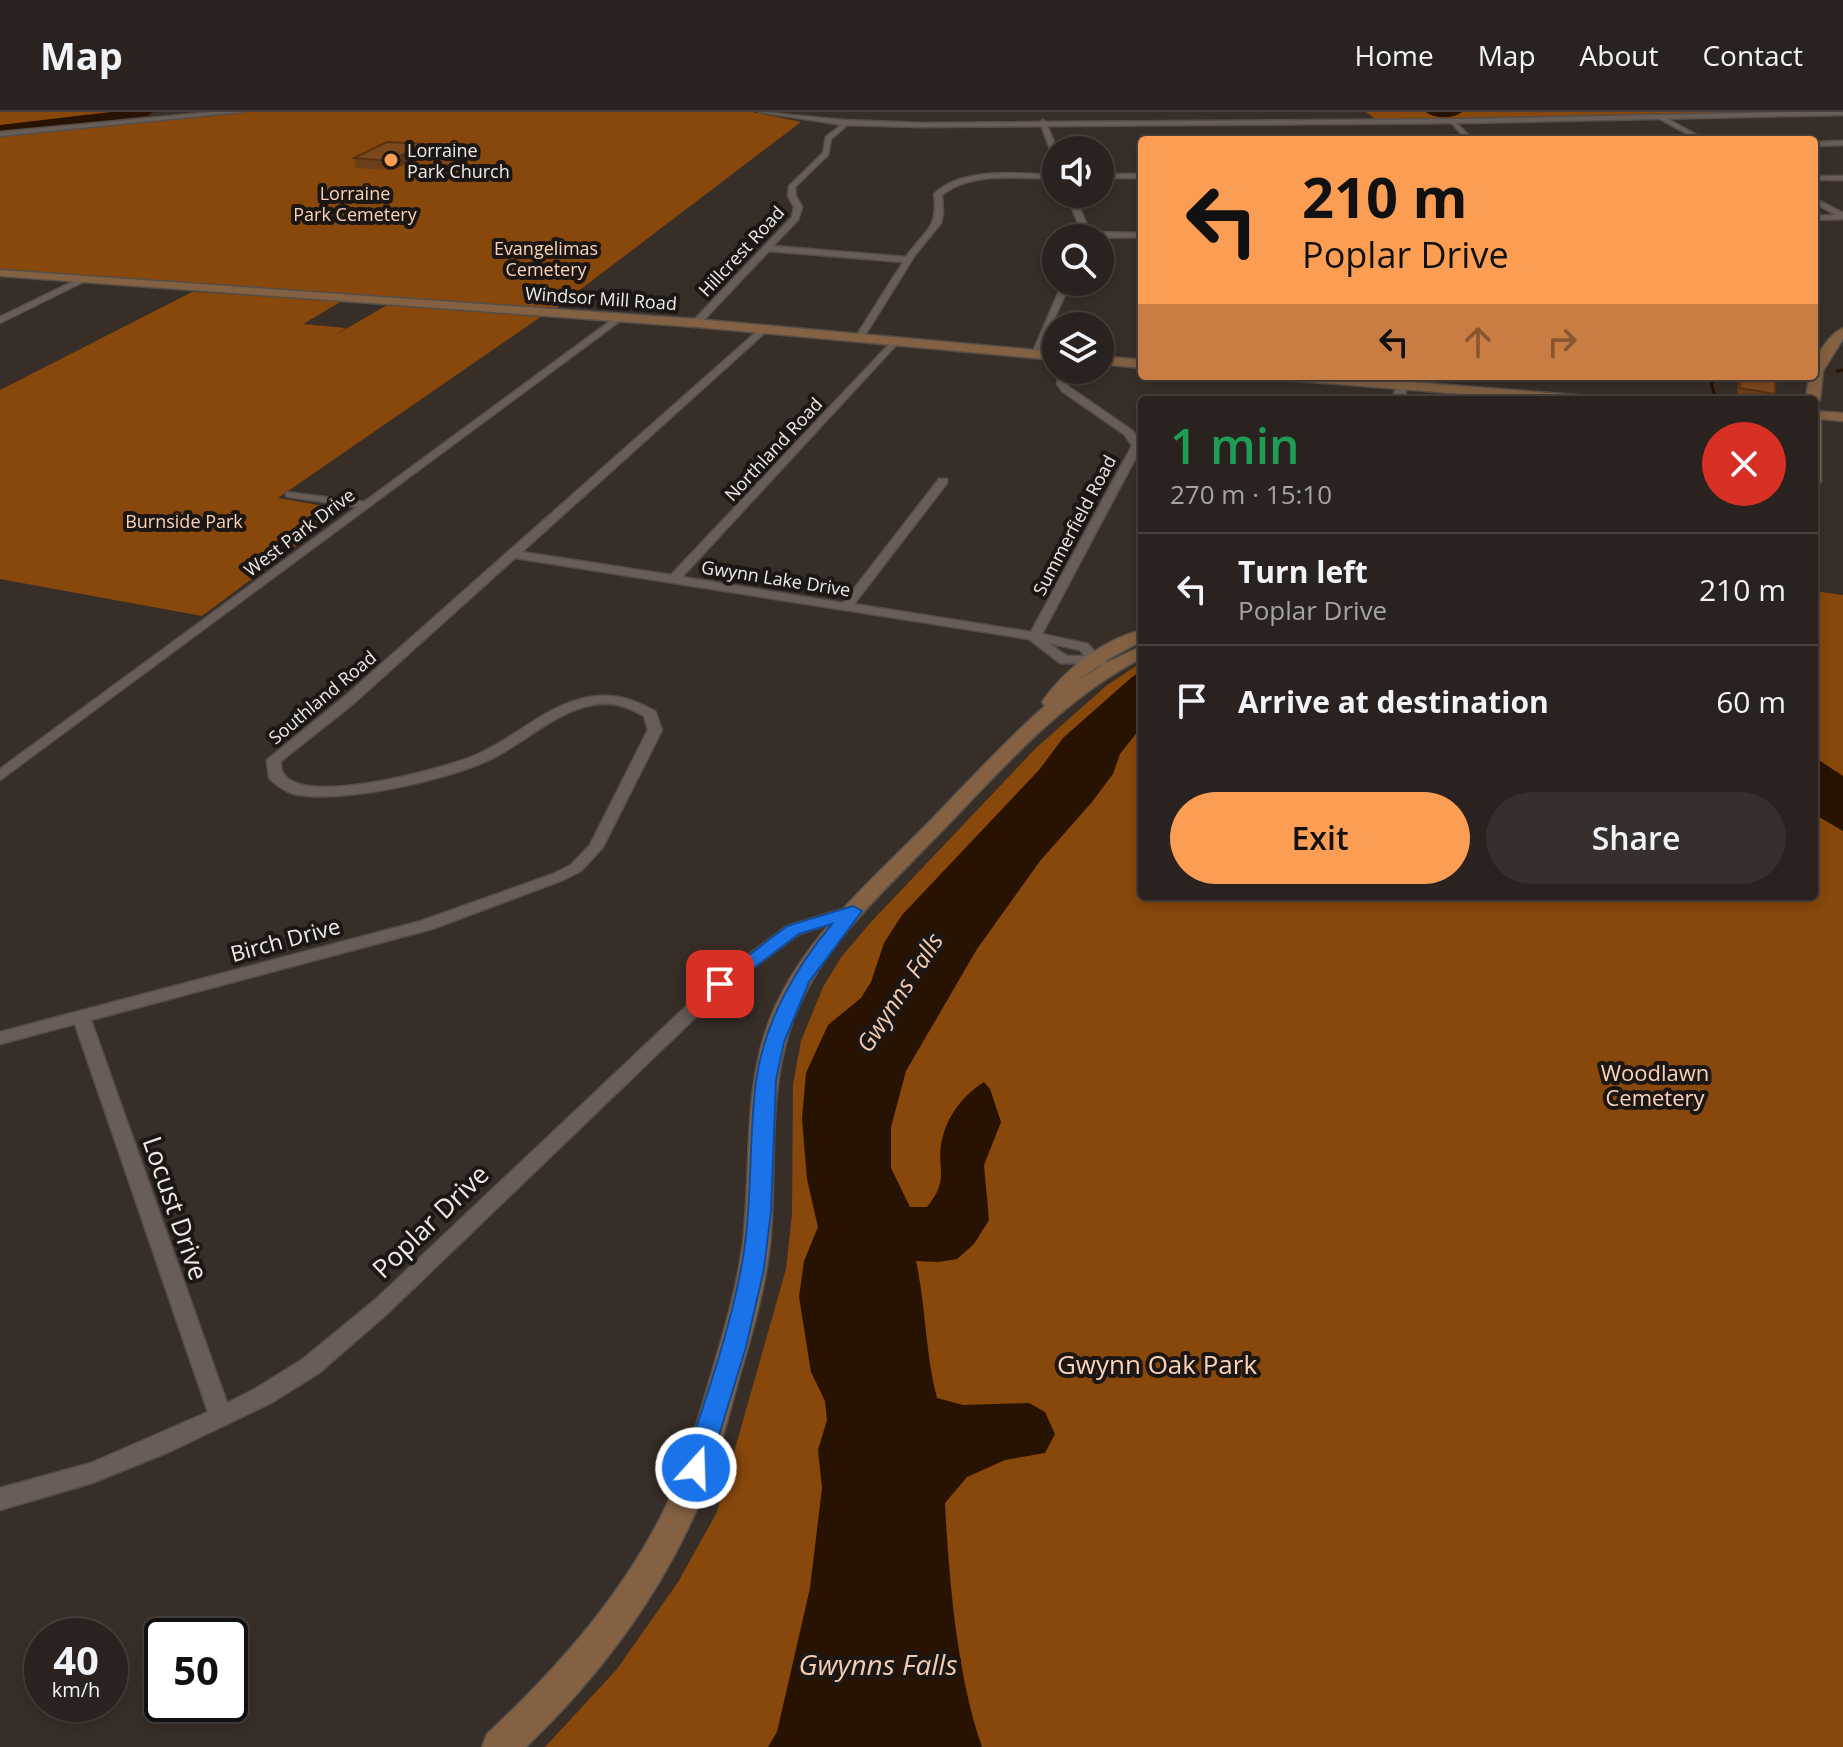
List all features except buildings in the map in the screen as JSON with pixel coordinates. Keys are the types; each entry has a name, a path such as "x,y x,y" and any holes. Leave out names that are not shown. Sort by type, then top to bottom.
{"main road":[{"name":"Windsor Mill Road","path":"0,273 766,328 1042,355"},
{"path":"1819,354 1843,332"},
{"path":"1114,361 1138,364"},
{"path":"1370,380 1400,393 1481,396"},
{"path":"1818,415 1843,417"},
{"path":"500,1747 574,1669 624,1607 673,1527 707,1438 752,1269 760,1211 766,1080 774,1042 800,982 853,911 1042,717 1103,663 1138,638"},
{"path":"1103,663 1138,652"}],"street":[{"path":"0,134 238,112"},
{"path":"763,112 844,125 1043,122 1181,126 1843,113"},
{"path":"1170,112 1181,126"},
{"path":"1662,118 1696,136"},
{"path":"1451,121 1467,136"},
{"path":"1043,122 1048,136"},
{"name":"Hillcrest Road","path":"696,323 798,212 791,190 796,180 826,154 828,138 844,125"},
{"path":"1818,144 1843,143"},
{"path":"1114,176 1138,176"},
{"path":"859,338 882,308 888,291 936,225 940,217 938,194 944,188 982,178 1042,177"},
{"path":"1818,178 1843,178"},
{"path":"1818,202 1843,216"},
{"path":"1818,218 1843,216"},
{"path":"1114,235 1138,235"},
{"path":"766,248 910,260"},
{"path":"0,320 85,279"},
{"path":"1034,354 1061,296"},
{"name":"West Park Drive","path":"0,776 620,318"},
{"name":"Southland Road","path":"576,868 596,847 651,742 654,721 650,714 634,704 604,699 569,706 483,758 422,777 316,792 285,785 276,778 274,760 348,701 766,328"},
{"name":"Northland Road","path":"674,579 895,341"},
{"path":"1400,393 1418,380"},
{"name":"Summerfield Road","path":"1034,638 1137,446 1129,433 1065,389 1064,384"},
{"path":"846,607 943,481"},
{"path":"290,494 365,505"},
{"name":"Gwynn Lake Drive","path":"513,554 1034,638 1064,660 1103,663"},
{"name":"Birch Drive","path":"0,1038 426,925 507,898 576,868"},
{"name":"Poplar Drive","path":"0,1499 92,1473 221,1417 311,1366 347,1337 698,1002 754,956 793,930 853,911"},
{"name":"Locust Drive","path":"81,1016 221,1417"}],"green space":[{"path":"0,112 118,112 62,121 62,130 0,133"},
{"name":"Lorraine Park Cemetery","path":"246,112 752,112 801,122 552,311 0,271 0,135"},
{"path":"1366,112 1755,112 1760,115 1378,121"},
{"name":"Burnside Park","path":"192,292 342,301 303,324 346,328 332,337 389,304 542,316 278,498 335,508 340,513 202,616 0,579 0,390"},
{"name":"Gwynn Oak Park","path":"1818,592 1843,595 1843,1747 545,1747 617,1669 678,1582 717,1512 786,1269 792,1214 793,1084 801,1041 823,987 842,956 872,921 1036,748 1106,686 1138,665 1138,900 1818,900"}],"water":[{"name":"Gwynns Falls","path":"1138,673 1138,731 1120,754 1113,774 1040,861 977,949 906,1071 891,1127 891,1168 910,1207 927,1207 939,1188 941,1147 949,1120 964,1098 977,1087 984,1082 990,1089 1001,1122 984,1165 989,1220 974,1244 957,1259 916,1261 933,1381 937,1398 963,1405 1029,1403 1045,1412 1055,1434 1045,1453 1005,1460 967,1477 945,1503 960,1658 982,1747 768,1747 777,1732 810,1588 822,1488 818,1450 827,1420 825,1401 811,1372 799,1297 804,1261 818,1227 807,1179 802,1119 806,1073 828,1025 861,998 871,982 884,943 902,915 1039,770 1063,738"},
{"path":"1818,760 1843,776 1843,831 1818,816"}],"waterway":[{"path":"0,129 147,112"},
{"path":"1433,112 1455,112"},
{"path":"1837,371 1843,370"},
{"path":"1715,396 1711,383 1717,380"}],"place":[{"name":"Lorraine Park Church","path":"391,160"}],"route":[{"path":"696,1468 734,1347 752,1269 760,1211 766,1080 774,1042 800,982 853,911 793,930 720,984"}],"park label":[{"name":"Evangelimas Cemetery","path":"546,258"},
{"name":"Woodlawn Cemetery","path":"1655,1084"}]}
